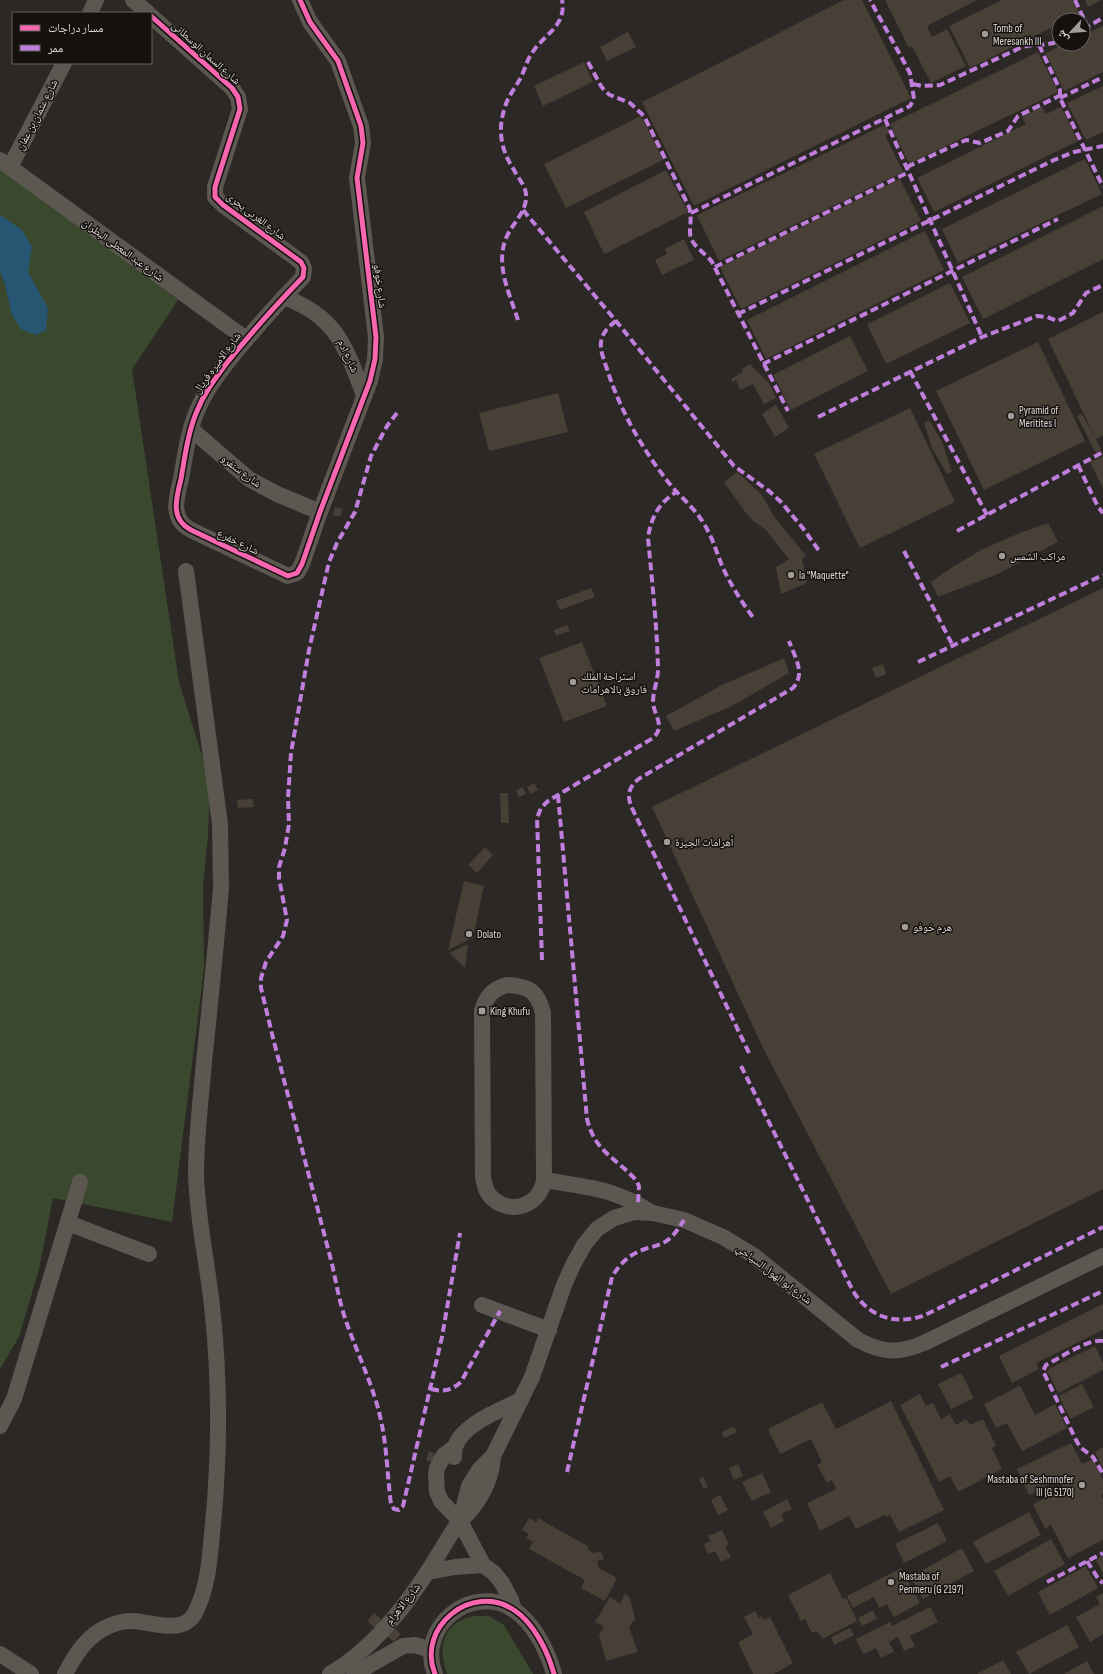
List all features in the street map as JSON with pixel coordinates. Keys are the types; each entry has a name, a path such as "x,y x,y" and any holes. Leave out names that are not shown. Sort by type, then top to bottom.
{"street":[{"path":"90,12 96,0"},
{"path":"134,0 147,12"},
{"name":"شارع خوفو","path":"293,575 297,573 302,564 373,370 376,337 357,178 363,134 347,82 338,61 310,22 300,0"},
{"name":"شارع السمان الوسطانى","path":"152,17 232,88 238,97 240,109"},
{"name":"شارع عثمان بن عفان","path":"5,163 63,64"},
{"name":"شارع الغربى بحرى","path":"240,109 215,187 215,197 223,205 301,262"},
{"name":"شارع عبد المعطى البطران","path":"5,163 246,339"},
{"name":"شارع الاميره فريال","path":"178,518 177,498 196,411 206,392 246,339 303,277 304,268 301,262"},
{"name":"شارع ادم","path":"284,297 307,307 318,314 335,332 348,353 364,395"},
{"name":"شارع سنفرو","path":"191,429 249,479 277,494 320,512"},
{"name":"شارع خفرع","path":"178,518 181,524 192,530 284,575 293,575"},
{"path":"66,1674 71,1663 90,1638 109,1626 131,1621 179,1626 188,1621 195,1614 199,1605 211,1549 218,1454 218,1379 212,1303 199,1218 196,1173 198,1128 221,888 221,856 216,791 186,571"},
{"path":"507,985 521,986 530,990 539,1000 543,1013 544,1180 541,1193 537,1198 523,1206 514,1207 506,1206 490,1197 483,1177 482,1011 484,1002 490,993 507,985"},
{"path":"544,1180 602,1189 638,1203 653,1213"},
{"path":"0,1426 14,1398 80,1182"},
{"name":"شارع ابو الهول السياحي","path":"460,1521 476,1503 487,1484 493,1456 532,1377 564,1285 573,1265 584,1245 597,1229 614,1218 634,1212 653,1213 684,1220 704,1228 738,1246 779,1276 858,1340 873,1348 890,1352 908,1350 924,1343 1103,1256"},
{"path":"68,1224 149,1254"},
{"path":"482,1304 549,1330"},
{"path":"514,1610 512,1600 502,1583 494,1573 483,1565 460,1521 441,1501 437,1492 436,1482 450,1467 455,1447 465,1433 474,1425 521,1400"},
{"name":"شارع الاهرام","path":"330,1674 360,1652 385,1627 428,1572 460,1521"},
{"path":"428,1572 455,1567 483,1565"},
{"path":"435,1674 431,1650 437,1630 449,1615 457,1609 466,1604 486,1601 496,1602 514,1610 529,1624 538,1639 554,1674"},
{"path":"354,1674 403,1646 415,1645 431,1650"},
{"path":"0,1654 31,1674"}],"green space":[{"path":"0,163 178,300 132,369 179,682 210,781 208,836 203,884 204,969 172,1222 53,1198 39,1269 19,1337 0,1369"},
{"path":"474,1616 489,1616 504,1625 533,1674 447,1674 443,1654 445,1637 455,1624"}],"water":[{"path":"0,215 22,230 32,247 28,272 48,308 46,330 36,335 21,329 12,315 0,271"}],"building":[{"path":"844,0 862,0 911,98 694,206 642,102"},
{"path":"885,0 977,0 927,26 932,37 947,29 966,66 931,83 912,46 909,48"},
{"path":"1002,0 1073,0 1079,12 1051,12 1051,28 970,68 949,26"},
{"path":"1085,0 1101,0 1088,7"},
{"path":"1103,26 1103,72 1064,91 1046,53 1051,50 1051,52 1091,52 1091,31"},
{"path":"628,32 636,47 607,61 600,47"},
{"path":"1038,52 1058,92 909,164 890,124"},
{"path":"584,62 593,82 543,106 534,86"},
{"path":"1103,86 1103,132 1086,140 1067,103"},
{"path":"1042,107 1046,114 1061,107 1078,141 934,212 917,178 1026,124 1022,117"},
{"path":"641,116 663,160 566,208 544,164"},
{"path":"886,124 890,133 885,135 903,172 719,261 697,215"},
{"path":"1085,159 1102,194 958,263 942,229"},
{"path":"666,170 688,212 604,254 584,212"},
{"path":"900,179 921,221 741,309 720,267"},
{"path":"1103,206 1103,259 983,319 962,277"},
{"path":"925,231 944,270 766,359 747,320"},
{"path":"684,239 694,260 662,275 655,260 667,254 665,249"},
{"path":"950,283 970,323 886,364 867,324"},
{"path":"1103,312 1103,435 1096,439 1101,450 1096,453 1077,416 1082,414 1094,435 1048,339"},
{"path":"850,336 868,371 791,410 773,375"},
{"name":"Pyramid of Meritites I","path":"1038,342 1085,441 984,490 936,391"},
{"path":"750,364 769,383 776,398 764,404 753,384 740,390 736,380 733,382 731,379 743,372 742,369"},
{"path":"558,393 568,432 489,451 479,413"},
{"path":"776,404 789,428 775,437 762,414"},
{"path":"910,408 955,502 860,548 814,454"},
{"path":"929,420 942,442 952,472 947,474 932,448 924,423"},
{"path":"1103,456 1103,489 1090,462"},
{"path":"737,472 761,494 774,516 806,556 802,559 807,583 781,594 776,567 789,559 766,530 753,521 745,512 724,482"},
{"path":"335,507 343,509 340,517 333,515"},
{"name":"مراكب الشمس","path":"1048,523 1058,542 998,574 938,597 931,582 954,566 983,549"},
{"path":"591,588 595,597 560,610 556,601"},
{"name":"هرم خوفو","path":"1103,588 1103,1189 891,1294 762,1046 652,807"},
{"path":"567,625 570,631 556,636 554,630"},
{"name":"استراحة الملك فاروق بالاهرامات","path":"582,642 607,706 564,722 539,658"},
{"path":"784,658 789,673 732,706 674,731 666,716 720,686"},
{"path":"883,664 886,674 876,678 872,668"},
{"path":"534,783 538,790 530,794 527,787"},
{"path":"523,787 526,794 519,797 516,790"},
{"path":"500,793 508,793 509,823 501,823"},
{"path":"253,799 254,807 238,808 237,800"},
{"path":"485,847 493,855 477,873 468,865"},
{"path":"464,881 484,886 473,938 448,950"},
{"path":"468,944 465,968 449,953"},
{"path":"1103,1304 1103,1330 1036,1363 1039,1369 1012,1383 999,1356"},
{"path":"1095,1346 1103,1363 1103,1370 1058,1393 1047,1370"},
{"path":"961,1373 974,1398 951,1409 938,1384"},
{"path":"1082,1384 1094,1407 1070,1419 1059,1396"},
{"path":"1020,1386 1035,1415 1055,1404 1067,1428 1022,1451 1007,1423 996,1428 984,1404"},
{"path":"920,1394 926,1406 933,1403 941,1419 950,1414 956,1425 966,1419 970,1425 983,1419 996,1446 992,1448 1002,1469 958,1492 950,1476 939,1482 900,1405"},
{"path":"891,1401 944,1510 899,1532 890,1515 886,1517 885,1515 856,1529 849,1516 820,1531 807,1503 836,1489 832,1480 827,1483 817,1465 822,1462 811,1439 780,1454 768,1429 822,1402 836,1429"},
{"path":"734,1426 737,1432 724,1438 722,1432"},
{"name":"Mastaba of Seshmnofer III (G 5170)","path":"1071,1443 1082,1464 1093,1459 1103,1480 1103,1494 1101,1495 1103,1499 1103,1540 1068,1558 1051,1525 1045,1529 1033,1504 1064,1490 1059,1480 1029,1495 1017,1469"},
{"path":"1103,1447 1103,1469 1095,1452"},
{"path":"429,1451 436,1454 433,1463 426,1460"},
{"path":"738,1464 743,1476 734,1480 729,1468"},
{"path":"762,1473 771,1492 752,1501 742,1482"},
{"path":"703,1477 708,1487 704,1489 699,1479"},
{"path":"720,1495 728,1510 718,1515 711,1500"},
{"path":"787,1499 792,1509 781,1514 784,1521 771,1528 763,1512"},
{"path":"1029,1512 1041,1535 986,1564 973,1542"},
{"path":"529,1518 536,1522 538,1518 589,1547 588,1550 594,1553 601,1551 604,1559 597,1561 599,1568 617,1578 605,1601 581,1588 585,1580 529,1549 533,1542 526,1538 529,1534 522,1530"},
{"path":"938,1523 947,1541 904,1563 895,1544"},
{"path":"722,1530 729,1545 725,1546 731,1557 721,1562 715,1551 708,1554 704,1544 711,1541 708,1536"},
{"path":"1051,1539 1065,1564 1008,1596 994,1571"},
{"path":"962,1548 974,1571 923,1599 910,1577"},
{"path":"1103,1556 1103,1574 1096,1560"},
{"path":"1086,1566 1098,1588 1050,1615 1038,1592"},
{"name":"Mastaba of Penmeru (G 2197)","path":"901,1568 920,1603 894,1617 887,1604 879,1608 874,1597 853,1608 847,1596"},
{"path":"830,1573 843,1599 846,1598 857,1621 822,1639 817,1631 812,1633 805,1619 801,1621 788,1595"},
{"path":"625,1593 630,1598 635,1619 629,1627 638,1652 606,1661 599,1635 604,1627 595,1622 610,1597 620,1604"},
{"path":"1103,1593 1103,1634 1090,1642 1076,1617 1100,1604 1096,1597"},
{"path":"930,1607 938,1622 910,1636 915,1646 904,1651 898,1637 889,1642 894,1652 881,1658 876,1648 863,1654 856,1639 890,1622 892,1626"},
{"path":"873,1610 877,1619 862,1626 858,1618"},
{"path":"755,1611 759,1618 762,1616 764,1620 770,1617 793,1663 774,1674 753,1674 738,1642 753,1634 744,1617"},
{"path":"374,1613 382,1620 375,1628 367,1621"},
{"path":"1067,1625 1079,1647 1029,1674 1016,1652"},
{"path":"393,1627 401,1634 394,1642 386,1635"},
{"path":"850,1628 854,1635 834,1645 831,1637"},
{"path":"1003,1660 1011,1674 977,1674"},
{"path":"1087,1661 1094,1674 1064,1674"}],"marked path":[{"path":"518,320 505,281 502,261 507,235 522,213 526,201 526,194 523,185 503,147 501,124 506,103 521,77 530,56 558,23 561,17 563,9 562,0"},
{"path":"691,213 910,106 914,99 910,73 870,0"},
{"path":"1075,0 1081,12"},
{"path":"1091,25 1103,18"},
{"path":"913,84 922,86 940,85 1020,48 1051,44"},
{"path":"1039,45 1060,90 1060,98 1103,187"},
{"path":"588,62 605,91 610,95 630,103 644,116 689,207 691,216 690,232 692,241 712,262 788,411"},
{"path":"1060,98 1103,77"},
{"path":"907,167 966,140 980,143 1008,131 1018,116 1059,96"},
{"path":"885,119 982,337"},
{"path":"738,314 1054,160 1074,152 1103,146"},
{"path":"715,267 909,172"},
{"path":"523,210 734,466 769,491 781,502 820,552"},
{"path":"763,364 1058,219"},
{"path":"818,417 982,337 1037,316 1047,317 1057,321 1062,319 1073,313 1086,293 1103,285"},
{"path":"616,321 608,327 604,333 601,342 601,349 618,399 633,429 650,457 673,488 700,518 707,529 730,582 755,620"},
{"path":"910,371 987,515"},
{"path":"397,413 387,426 371,456 355,512 337,543 329,562 309,650 291,753 288,798 289,824 285,848 279,867 279,878 287,920 283,936 266,962 261,978 261,988 273,1038 341,1304 349,1330 377,1403 386,1449 391,1504 394,1509 399,1510 403,1506 442,1337 460,1233"},
{"path":"957,531 1103,452"},
{"path":"1078,465 1098,507 1103,513"},
{"path":"542,960 537,818 541,808 548,801 653,738 659,729 653,702 658,669 648,538 651,524 660,506 676,492"},
{"path":"904,551 953,646"},
{"path":"918,662 1103,575"},
{"path":"749,1053 632,808 629,795 633,784 640,778 793,688 799,677 799,671 789,641"},
{"path":"558,795 587,1119 600,1147 636,1180 639,1186 638,1203"},
{"path":"741,1066 853,1291 859,1300 875,1313 884,1317 904,1320 925,1315 1103,1227"},
{"path":"567,1472 612,1277 618,1267 630,1256 670,1239 684,1220"},
{"path":"941,1367 1103,1291"},
{"path":"431,1389 447,1390 461,1382 500,1311"},
{"path":"1103,1341 1090,1342 1074,1349 1046,1365 1043,1371 1080,1447 1093,1457 1103,1474"},
{"path":"1047,1582 1103,1553"},
{"path":"1087,1561 1099,1580 1103,1583"}],"cycle path":[{"path":"152,17 232,88 238,97 240,109 215,187 215,197 223,205 301,262 304,268 303,277 235,353 203,398 191,427 187,444 176,501 177,514 184,525 191,530 288,576 297,573 302,564 320,512 370,381 375,359 376,337 357,178 363,143 361,126 338,61 310,22 300,0"},
{"path":"435,1674 431,1657 433,1640 441,1626 452,1614 466,1606 481,1602 498,1603 514,1610 528,1622 544,1648 554,1674"}],"place":[{"name":"Tomb of Meresankh III","path":"985,34"},
{"name":"Pyramid of Meritites I","path":"1011,416"},
{"name":"مراكب الشمس","path":"1002,556"},
{"name":"la \"Maquette\"","path":"791,575"},
{"name":"استراحة الملك فاروق بالاهرامات","path":"573,682"},
{"name":"أهرامات الجيزة","path":"667,842"},
{"name":"هرم خوفو","path":"905,927"},
{"name":"Dolato","path":"469,934"},
{"name":"King Khufu","path":"482,1011"},
{"name":"Mastaba of Seshmnofer III (G 5170)","path":"1082,1485"},
{"name":"Mastaba of Penmeru (G 2197)","path":"891,1582"}]}
